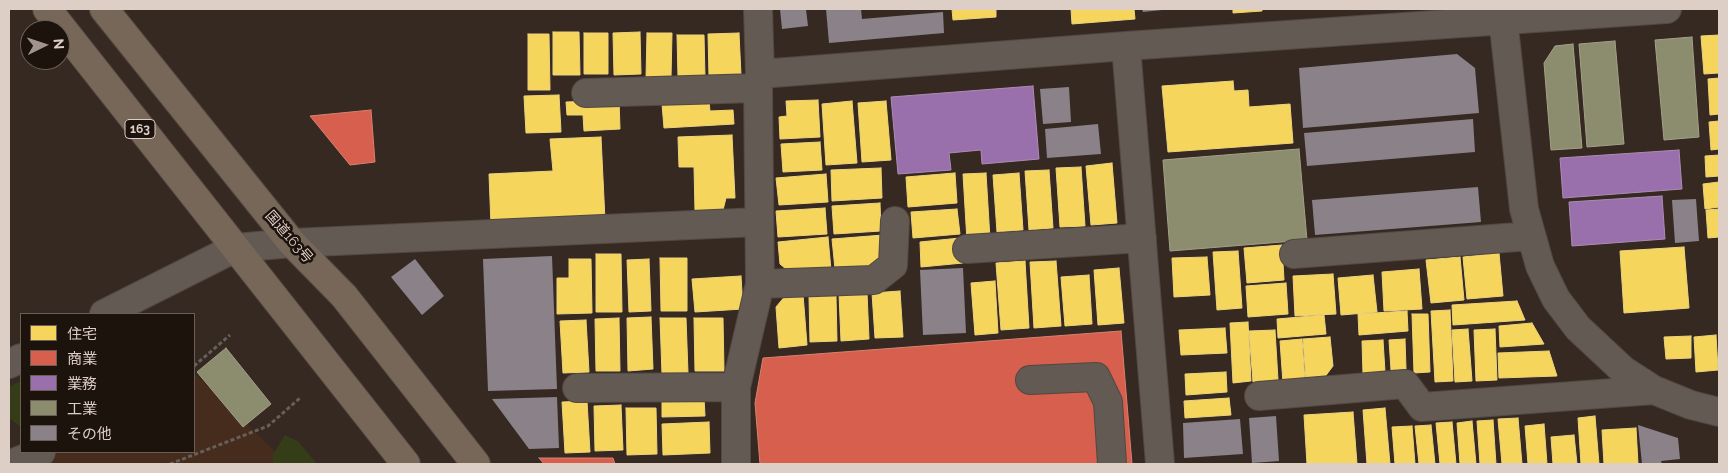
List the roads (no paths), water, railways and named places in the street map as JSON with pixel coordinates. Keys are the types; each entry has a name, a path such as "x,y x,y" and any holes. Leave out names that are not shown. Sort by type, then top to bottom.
{"highway":[{"name":"163","path":"47,9 406,464"},
{"name":"国道163号","path":"104,9 292,243 344,296 476,464"}],"street":[{"path":"736,464 736,386 760,284 758,9"},
{"path":"586,93 759,81 1126,46 1503,15 1667,9"},
{"path":"1503,15 1520,179 1531,236 1540,266 1552,291 1578,328 1622,370 1654,390 1691,405 1719,412"},
{"path":"1126,46 1160,464"},
{"path":"760,284 874,280 893,265 895,221"},
{"path":"116,310 235,248 292,243 759,222"},
{"path":"1294,254 1531,236"},
{"path":"967,249 1142,238"},
{"path":"1030,380 1096,377 1108,402 1112,464"},
{"path":"1259,396 1405,384 1422,407 1654,390"},
{"path":"577,388 736,386"},
{"path":"11,464 38,453"}]}
